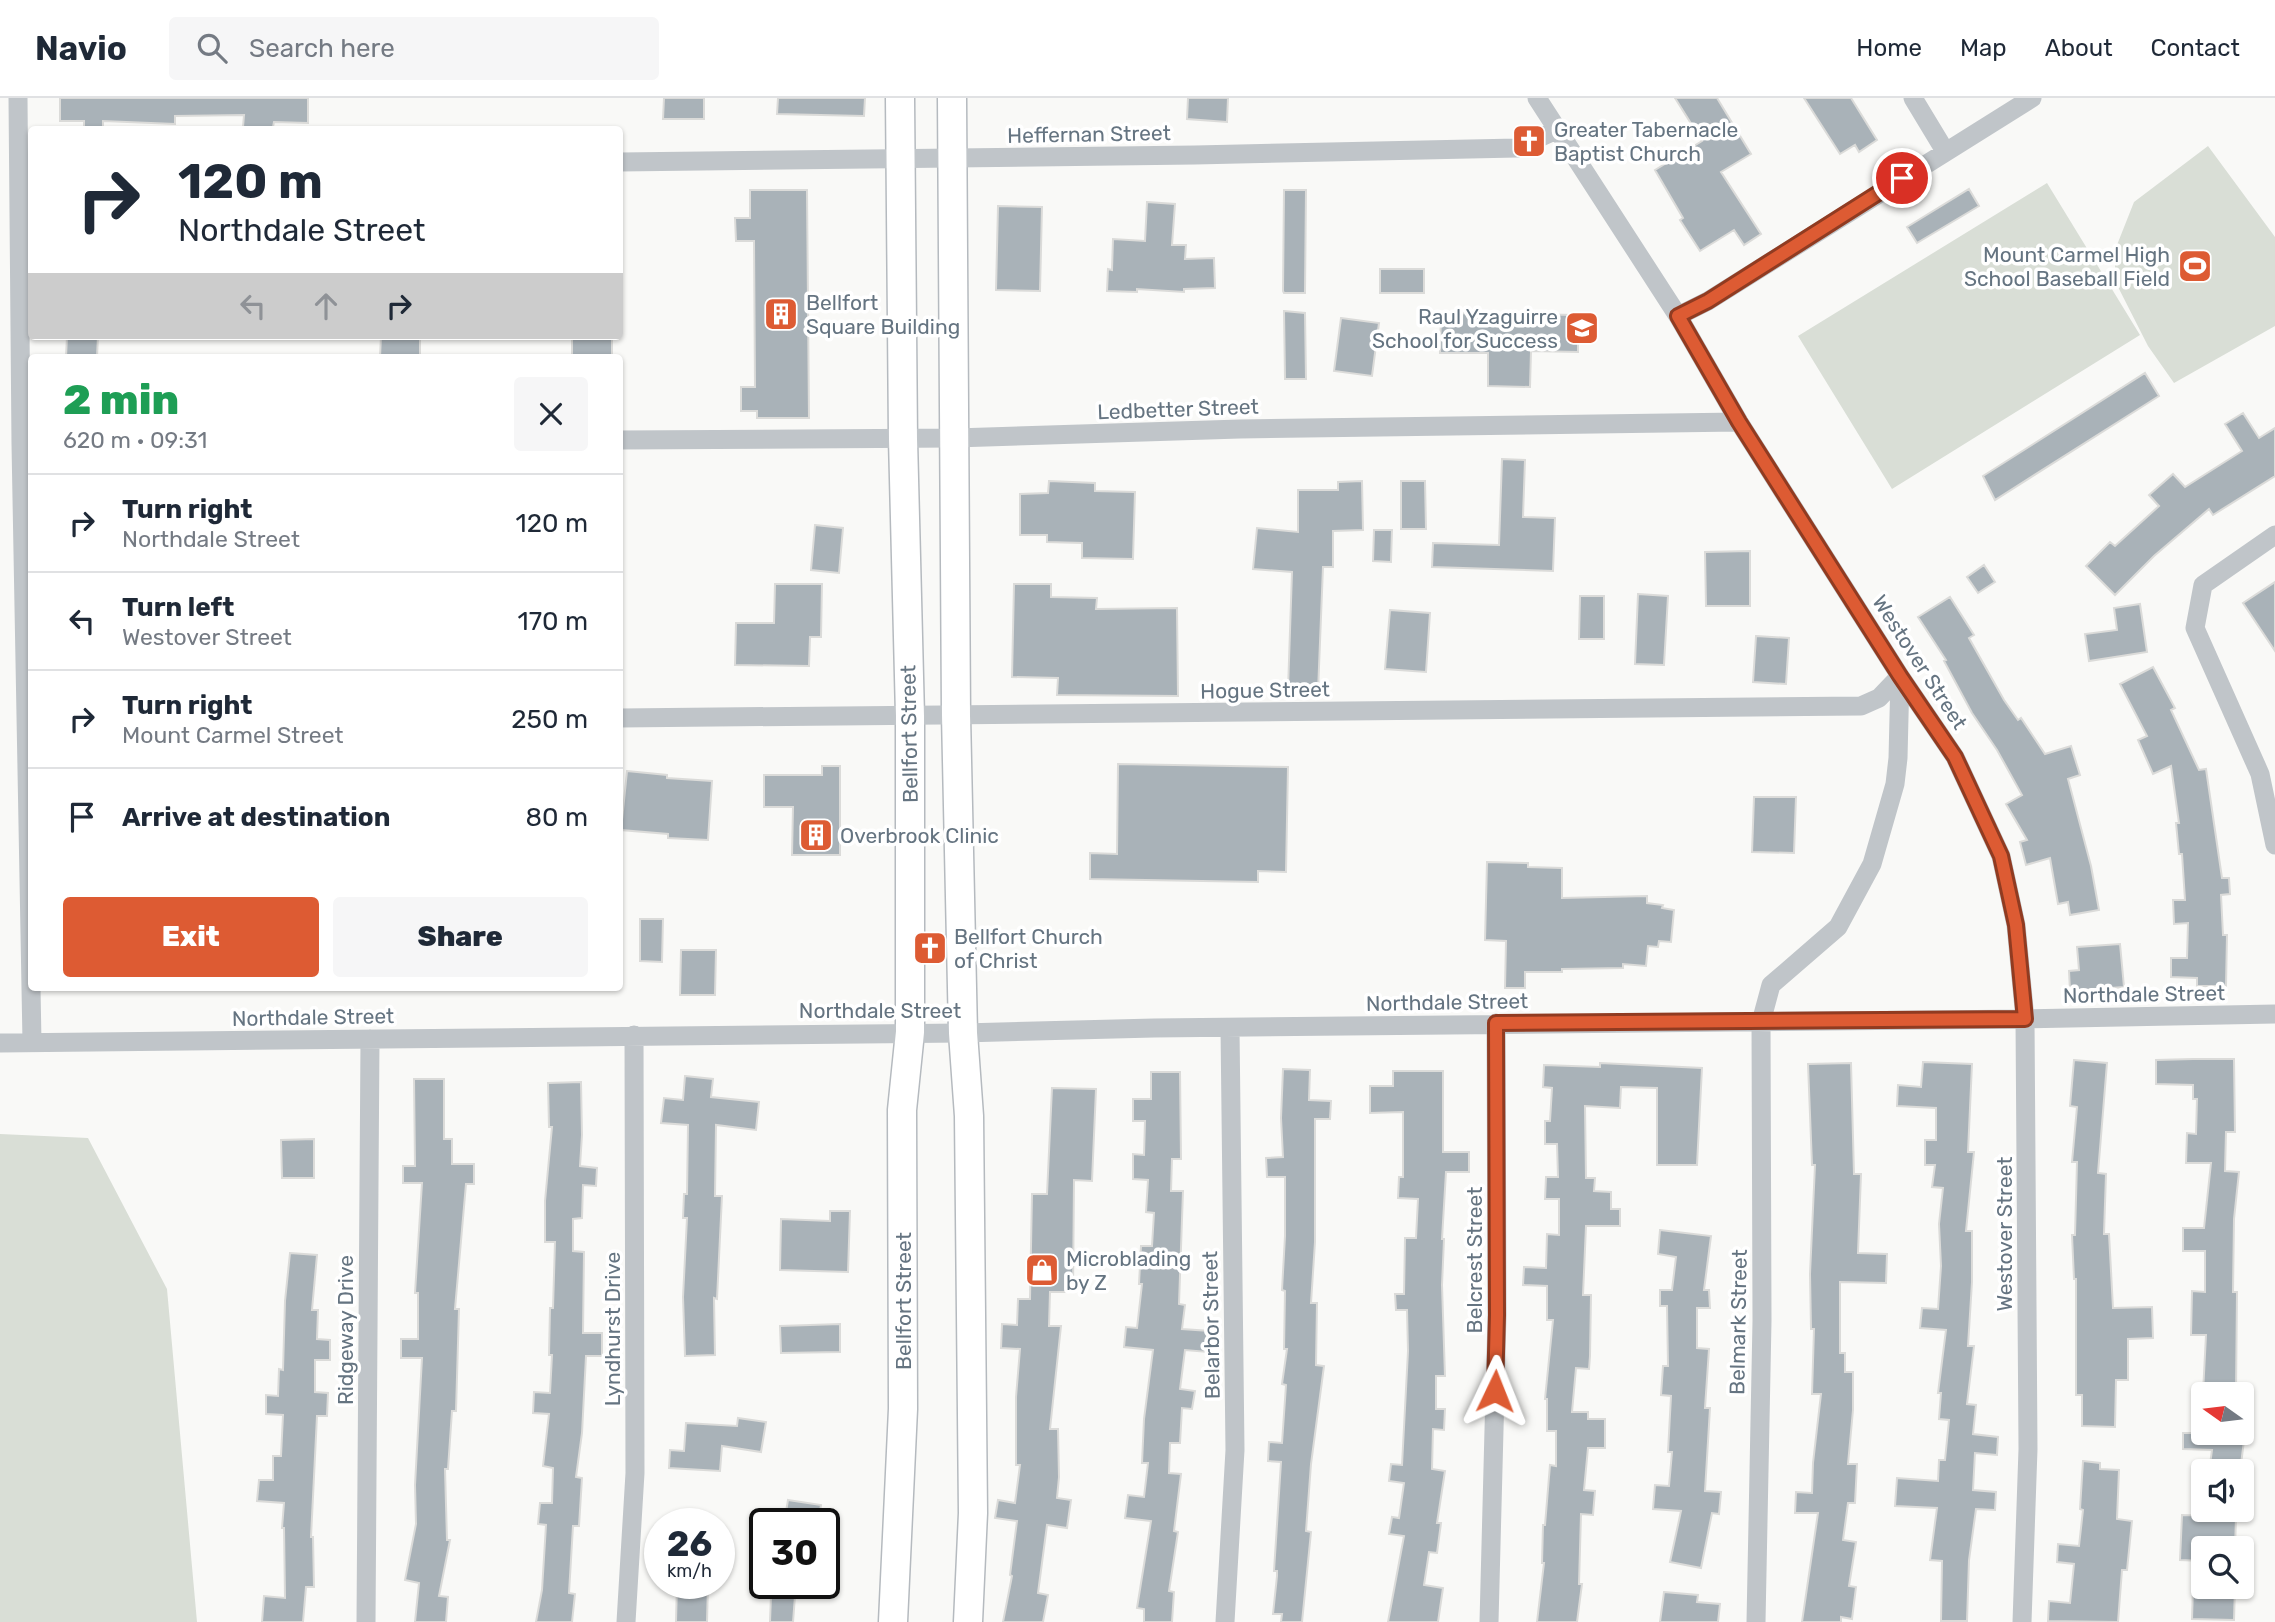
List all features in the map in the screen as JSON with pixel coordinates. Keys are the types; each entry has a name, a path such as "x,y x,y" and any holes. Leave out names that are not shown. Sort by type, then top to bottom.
{"main road":[{"name":"Bellfort Street","path":"893,1622 904,1409 902,1110 910,1032 910,716 900,98"},
{"path":"952,98 956,715 963,1033 969,1116 973,1513 968,1622"}],"street":[{"path":"18,98 25,168 28,631"},
{"name":"Westover Street","path":"1537,98 1678,316 1739,422 1900,676 1955,757 2001,856 2016,925 2025,1019 2028,1449 2022,1622"},
{"path":"1913,98 1945,151"},
{"path":"1678,316 1708,301 2032,98"},
{"name":"Heffernan Street","path":"623,162 1517,148 1556,131"},
{"name":"Ledbetter Street","path":"623,440 904,439 1240,429 1739,422"},
{"path":"2275,535 2203,585 2195,628 2260,774 2275,845"},
{"path":"1761,1022 1771,985 1838,927 1872,864 1895,784 1900,676"},
{"name":"Hogue Street","path":"623,718 1861,706 1879,698 1900,676"},
{"path":"32,991 32,1042"},
{"name":"Northdale Street","path":"0,1043 963,1033 1496,1023 2025,1019 2275,1014"},
{"name":"Belmark Street","path":"1756,1622 1762,1321 1761,1022"},
{"name":"Belcrest Street","path":"1489,1622 1497,1315 1496,1023"},
{"name":"Belarbor Street","path":"1225,1622 1235,1450 1230,1028"},
{"name":"Lyndhurst Drive","path":"626,1622 635,1473 634,1035"},
{"name":"Ridgeway Drive","path":"366,1622 370,1039"}],"shaded area":[{"name":"Mount Carmel High School Baseball Field","path":"2208,146 2275,237 2275,326 2174,383 2148,346 2115,281 2115,250 2134,202"},
{"path":"2047,183 2140,335 1892,489 1798,336"},
{"path":"0,1134 88,1138 167,1289 197,1622 0,1622"}],"building":[{"path":"60,98 308,98 308,123 274,122 273,126 243,126 244,115 175,116 175,124 103,121 103,126 84,126 84,121 60,121"},
{"path":"664,98 704,98 704,119 663,119"},
{"path":"778,98 865,98 864,116 777,114"},
{"path":"1188,98 1228,98 1227,122 1187,119"},
{"path":"1675,98 1717,98 1751,154 1721,172 1761,234 1744,245 1734,230 1700,251 1680,220 1683,218 1655,170 1702,141"},
{"path":"1804,98 1851,98 1877,140 1859,152 1855,145 1840,154"},
{"path":"1969,189 1979,206 1917,243 1907,227"},
{"name":"Bellfort Square Building","path":"750,190 807,190 809,418 757,418 757,411 741,411 741,387 755,387 754,241 736,241 735,218 750,218"},
{"path":"1284,190 1306,190 1305,293 1283,291"},
{"path":"1147,202 1175,204 1172,245 1186,245 1185,259 1214,258 1215,288 1184,289 1184,292 1137,289 1137,292 1107,291 1108,269 1112,270 1113,239 1145,241"},
{"path":"998,206 1042,207 1040,291 996,290"},
{"path":"1380,269 1424,269 1424,293 1380,293"},
{"path":"1284,311 1305,313 1306,379 1285,379"},
{"path":"1441,313 1578,315 1578,352 1531,351 1530,387 1488,386 1488,353 1440,353"},
{"path":"1341,318 1379,323 1372,376 1334,371"},
{"path":"67,340 98,340 97,354 66,354"},
{"path":"381,340 420,340 420,354 380,354"},
{"path":"572,340 612,340 612,354 572,354"},
{"path":"2145,373 2159,396 1995,500 1983,476"},
{"path":"2243,413 2259,438 2275,428 2275,476 2213,515 2209,509 2154,556 2115,595 2086,566 2110,542 2115,546 2159,506 2149,495 2173,474 2185,487 2242,451 2225,424"},
{"path":"1502,459 1525,460 1523,517 1555,518 1553,571 1432,567 1433,543 1499,545"},
{"path":"1049,481 1095,483 1095,491 1135,492 1133,559 1082,558 1082,543 1047,542 1047,535 1020,535 1020,494 1048,493"},
{"path":"1362,481 1363,530 1333,531 1333,567 1323,567 1318,692 1288,690 1292,572 1253,569 1257,528 1298,532 1298,490 1338,490 1338,482"},
{"path":"1401,481 1425,481 1426,529 1401,529"},
{"path":"815,525 843,528 839,573 811,570"},
{"path":"1374,530 1392,530 1391,562 1373,561"},
{"path":"1750,551 1750,606 1706,606 1705,552"},
{"path":"1984,565 1995,582 1978,593 1967,577"},
{"path":"2275,582 2275,651 2243,603"},
{"path":"775,584 822,584 821,637 810,637 809,666 735,665 736,623 774,623"},
{"path":"1014,584 1051,584 1051,597 1097,598 1096,609 1177,608 1178,696 1057,695 1058,678 1012,677"},
{"path":"1638,594 1668,596 1664,665 1635,664"},
{"path":"1580,596 1604,596 1604,639 1579,639"},
{"path":"1950,597 1974,635 1969,638 2004,700 2018,720 2021,718 2045,754 2071,746 2080,775 2068,779 2091,866 2099,910 2070,915 2068,902 2058,904 2050,858 2026,865 2020,842 2027,840 2006,804 2022,795 1972,713 1944,661 1946,660 1918,617"},
{"path":"2140,604 2147,652 2089,661 2085,634 2117,630 2114,608"},
{"path":"1390,610 1430,613 1426,672 1385,669"},
{"path":"1756,636 1789,638 1786,684 1753,682"},
{"path":"2153,667 2175,708 2171,710 2199,770 2206,769 2222,878 2229,878 2230,894 2221,895 2223,935 2227,935 2226,986 2197,986 2197,978 2171,977 2171,958 2187,958 2188,923 2174,924 2173,900 2185,900 2171,766 2153,774 2138,740 2147,736 2120,684"},
{"path":"1118,764 1288,767 1286,872 1258,871 1258,882 1090,879 1090,853 1117,854"},
{"path":"822,766 840,766 840,855 792,855 793,807 764,807 764,775 822,775"},
{"path":"627,771 667,775 667,778 712,781 708,840 668,838 668,834 623,830"},
{"path":"1754,797 1796,797 1794,853 1752,852"},
{"path":"1487,862 1528,863 1528,867 1562,868 1562,898 1647,896 1647,903 1674,910 1671,942 1659,941 1658,947 1648,946 1646,966 1623,964 1623,968 1525,972 1525,988 1505,988 1506,941 1485,940"},
{"path":"640,919 663,919 662,962 640,961"},
{"path":"2120,944 2124,987 2070,991 2069,971 2079,970 2077,947"},
{"path":"681,950 716,950 715,995 680,995"},
{"path":"2234,1059 2235,1132 2226,1132 2225,1171 2239,1172 2234,1219 2236,1382 2204,1382 2206,1335 2191,1335 2192,1291 2205,1292 2205,1251 2183,1251 2183,1228 2204,1228 2211,1163 2186,1163 2187,1133 2196,1134 2197,1099 2193,1099 2193,1085 2156,1084 2156,1060"},
{"path":"2074,1060 2107,1063 2098,1173 2106,1174 2104,1234 2109,1234 2113,1308 2152,1307 2153,1338 2128,1339 2128,1380 2116,1380 2115,1427 2082,1426 2082,1395 2076,1395 2076,1279 2072,1235 2075,1235 2077,1162 2072,1162 2077,1107 2070,1106"},
{"path":"1923,1062 1972,1064 1968,1152 1974,1152 1966,1231 1972,1231 1968,1346 1974,1346 1967,1404 1976,1405 1973,1434 1998,1437 1997,1455 1975,1453 1973,1490 1996,1492 1995,1510 1976,1509 1969,1560 1967,1621 1941,1621 1942,1561 1930,1560 1937,1508 1895,1506 1897,1478 1938,1481 1939,1460 1945,1460 1949,1420 1939,1419 1941,1393 1938,1393 1946,1330 1920,1328 1922,1308 1938,1309 1941,1266 1939,1224 1943,1188 1932,1187 1935,1165 1925,1165 1925,1140 1936,1140 1936,1108 1897,1106 1898,1085 1921,1087"},
{"path":"1600,1063 1702,1068 1697,1165 1657,1165 1657,1088 1621,1087 1620,1108 1585,1106 1586,1178 1595,1178 1594,1191 1611,1192 1611,1209 1620,1209 1620,1226 1586,1226 1583,1295 1591,1295 1590,1356 1589,1369 1576,1368 1572,1412 1588,1412 1588,1419 1605,1419 1605,1448 1588,1448 1584,1490 1595,1491 1593,1515 1581,1514 1579,1584 1582,1584 1577,1622 1537,1622 1544,1563 1543,1525 1550,1465 1556,1466 1556,1431 1547,1431 1545,1399 1553,1320 1547,1320 1547,1286 1523,1285 1524,1267 1546,1268 1547,1234 1559,1235 1559,1199 1545,1199 1546,1177 1558,1177 1557,1144 1545,1144 1545,1121 1550,1121 1552,1088 1543,1087 1544,1065 1600,1067"},
{"path":"1851,1063 1854,1174 1861,1174 1858,1253 1887,1254 1886,1283 1840,1282 1840,1353 1845,1353 1845,1372 1853,1372 1848,1464 1857,1464 1855,1503 1848,1503 1843,1540 1856,1542 1849,1586 1856,1587 1852,1619 1841,1617 1841,1622 1802,1622 1818,1513 1795,1513 1796,1492 1812,1493 1821,1394 1812,1394 1814,1329 1811,1329 1810,1274 1815,1165 1812,1165 1808,1064"},
{"path":"1283,1069 1310,1070 1309,1100 1331,1101 1330,1119 1315,1119 1315,1242 1311,1303 1317,1303 1316,1365 1324,1366 1311,1464 1306,1531 1311,1532 1302,1622 1281,1622 1282,1614 1273,1614 1281,1462 1268,1461 1269,1442 1282,1443 1286,1385 1282,1384 1287,1349 1284,1349 1285,1291 1282,1290 1285,1177 1267,1177 1266,1158 1283,1157"},
{"path":"1393,1071 1443,1071 1443,1152 1469,1152 1469,1172 1446,1172 1442,1239 1445,1376 1436,1376 1436,1409 1445,1409 1444,1430 1433,1429 1432,1469 1445,1471 1437,1523 1441,1523 1437,1553 1429,1552 1424,1585 1443,1588 1438,1622 1388,1622 1404,1536 1389,1534 1392,1517 1399,1518 1404,1483 1389,1481 1391,1464 1402,1465 1408,1351 1407,1310 1396,1310 1395,1294 1404,1294 1405,1238 1416,1238 1418,1199 1398,1198 1399,1177 1403,1177 1403,1112 1370,1113 1370,1086 1393,1086"},
{"path":"1151,1072 1180,1072 1181,1159 1172,1159 1171,1191 1183,1191 1179,1304 1185,1305 1182,1329 1210,1331 1208,1352 1185,1350 1180,1389 1195,1391 1192,1409 1182,1408 1180,1443 1170,1443 1169,1473 1181,1474 1174,1531 1178,1532 1169,1591 1174,1592 1172,1622 1144,1622 1144,1609 1137,1608 1151,1521 1125,1518 1128,1495 1144,1497 1148,1463 1142,1463 1144,1419 1153,1350 1124,1347 1126,1327 1137,1328 1142,1284 1139,1284 1141,1246 1152,1246 1154,1213 1146,1212 1148,1180 1133,1179 1133,1154 1144,1155 1145,1121 1133,1121 1133,1099 1151,1099"},
{"path":"685,1076 713,1079 711,1097 759,1102 756,1130 716,1125 715,1196 722,1196 717,1299 714,1298 715,1355 685,1356 683,1297 687,1218 683,1218 684,1194 687,1194 688,1125 661,1123 664,1098 683,1100"},
{"path":"414,1079 444,1079 444,1139 452,1139 452,1164 474,1164 474,1184 466,1184 455,1309 459,1309 456,1411 452,1411 448,1469 445,1469 447,1540 450,1540 439,1596 448,1597 446,1622 415,1622 419,1583 405,1580 416,1524 415,1485 422,1358 401,1358 401,1339 418,1339 418,1293 415,1293 422,1183 403,1183 403,1166 415,1166"},
{"path":"581,1082 580,1166 597,1168 596,1186 583,1185 582,1218 573,1219 573,1251 584,1252 583,1333 602,1333 602,1356 586,1356 582,1433 576,1477 582,1478 579,1526 573,1526 569,1593 575,1594 572,1622 536,1622 542,1590 546,1525 538,1524 540,1503 552,1503 553,1468 543,1466 549,1414 533,1413 534,1392 550,1393 552,1355 549,1355 550,1308 553,1308 555,1242 545,1242 545,1201 552,1127 549,1127 548,1083"},
{"path":"1052,1088 1096,1089 1092,1181 1074,1180 1073,1292 1050,1292 1049,1326 1061,1326 1050,1429 1058,1429 1057,1498 1071,1500 1067,1528 1047,1525 1038,1593 1048,1595 1043,1622 1003,1622 1012,1576 1017,1521 995,1518 998,1500 1015,1503 1020,1465 1016,1465 1016,1397 1020,1349 1001,1348 1002,1324 1017,1325 1018,1299 1030,1299 1032,1194 1047,1194"},
{"path":"314,1139 314,1178 282,1178 281,1140"},
{"path":"830,1211 850,1211 848,1272 780,1270 781,1219 830,1221"},
{"path":"1660,1230 1711,1236 1704,1290 1709,1290 1710,1308 1697,1308 1697,1348 1709,1349 1705,1408 1710,1408 1705,1491 1721,1492 1719,1514 1712,1513 1701,1568 1670,1562 1681,1511 1653,1509 1655,1485 1669,1486 1672,1452 1668,1452 1671,1396 1661,1395 1663,1366 1668,1366 1667,1306 1660,1306 1660,1290 1672,1290 1676,1257 1658,1254"},
{"path":"290,1253 317,1255 312,1310 318,1310 317,1339 330,1340 330,1360 315,1360 315,1392 328,1393 327,1416 317,1416 311,1537 314,1587 306,1587 303,1622 262,1622 264,1596 285,1598 282,1528 284,1503 257,1501 259,1480 273,1480 273,1456 281,1456 283,1415 266,1414 266,1395 278,1396 279,1369 283,1370 285,1301"},
{"path":"840,1324 840,1352 781,1353 780,1326"},
{"path":"738,1418 766,1422 761,1452 722,1446 720,1471 669,1468 670,1450 684,1451 686,1423 737,1426"},
{"path":"2183,1433 2191,1433 2191,1446 2243,1446 2242,1459 2211,1459 2212,1450 2183,1449"},
{"path":"2083,1461 2100,1463 2100,1469 2119,1470 2117,1519 2132,1521 2127,1570 2122,1570 2118,1622 2048,1621 2049,1601 2070,1603 2074,1564 2057,1562 2058,1544 2079,1546 2083,1510 2080,1509"},
{"path":"788,1500 821,1505 821,1508 787,1508"},
{"path":"2182,1515 2191,1515 2191,1522 2236,1522 2235,1536 2191,1536 2191,1560 2180,1560"},
{"path":"1664,1592 1698,1595 1697,1602 1720,1604 1718,1622 1660,1622"},
{"path":"677,1599 708,1599 707,1622 676,1622"},
{"path":"771,1599 795,1599 793,1622 770,1622"},
{"path":"2193,1599 2235,1599 2234,1620 2192,1619"}],"place":[{"name":"Greater Tabernacle Baptist Church","path":"1529,141"},
{"name":"Mount Carmel High School Baseball Field","path":"2195,266"},
{"name":"Bellfort Square Building","path":"781,314"},
{"name":"Raul Yzaguirre School for Success","path":"1582,328"},
{"name":"Overbrook Clinic","path":"816,835"},
{"name":"Bellfort Church of Christ","path":"930,948"},
{"name":"Microblading by Z","path":"1042,1270"}],"route":[{"path":"1495,1391 1496,1023 2025,1019 2016,925 2001,856 1955,757 1900,676 1739,422 1678,316 1708,301 1902,178"}]}
